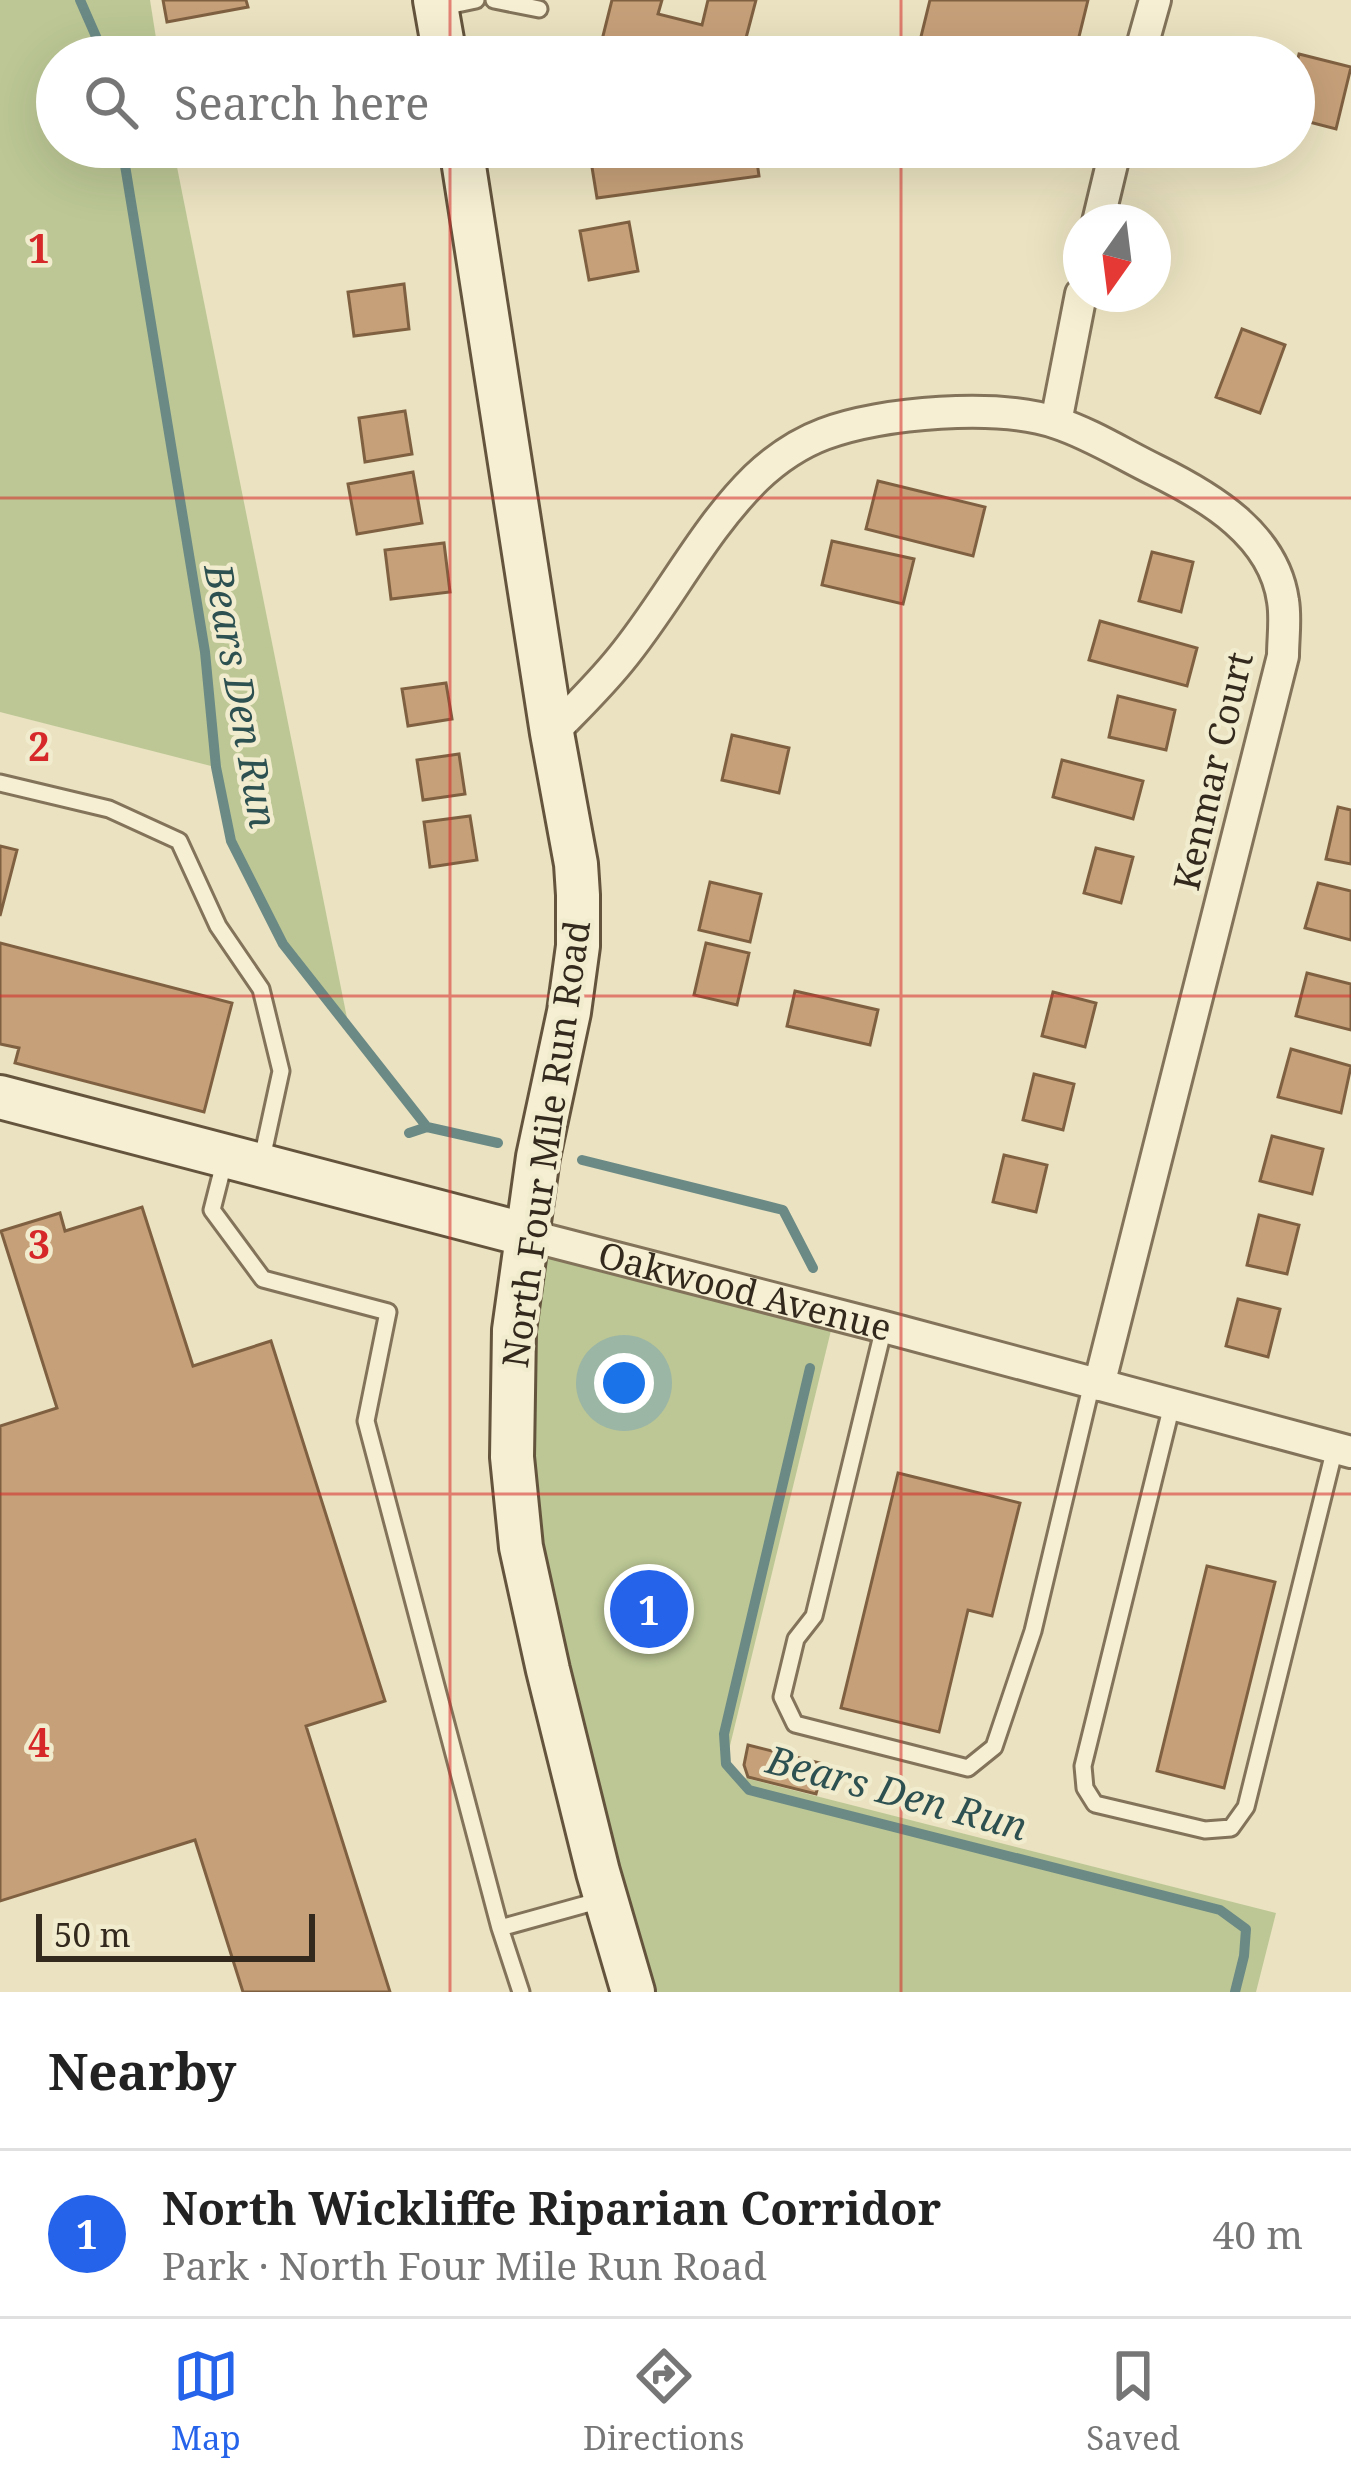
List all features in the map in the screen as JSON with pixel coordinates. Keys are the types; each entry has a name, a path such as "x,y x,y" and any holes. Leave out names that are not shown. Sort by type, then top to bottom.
{"street":[{"path":"1145,36 1155,0"},
{"path":"447,36 449,3"},
{"name":"North Four Mile Run Road","path":"463,168 576,864 578,946 538,1157 514,1330 512,1457 521,1547 548,1670 633,1992"},
{"path":"1102,204 1111,168"},
{"path":"1056,422 1077,312"},
{"name":"Kenmar Court","path":"553,733 621,659 723,515 758,477 821,434 866,421 946,413 990,412 1056,422 1176,480 1247,530 1277,578 1283,602 1283,656 1096,1384"},
{"name":"Oakwood Avenue","path":"0,1097 1343,1450"}],"lane":[{"path":"494,0 539,9"},
{"path":"0,783 109,808 179,841 218,926 261,989 281,1071 243,1161 212,1210 263,1279 388,1312 366,1421 521,1992"},
{"path":"884,1327 814,1616 796,1639 782,1697 794,1724 968,1768 994,1747 1033,1630 1096,1384"},
{"path":"1172,1406 1083,1766 1085,1789 1095,1804 1205,1830 1232,1828 1246,1807 1343,1450"},
{"path":"500,1928 606,1898"}],"green space":[{"path":"0,0 150,0 156,36 36,36 36,168 177,168 349,1028 283,944 231,841 215,767 0,712"},
{"path":"527,1235 835,1314 726,1762 737,1776 1276,1913 1256,1992 633,1992 521,1547"}],"building":[{"path":"163,0 246,0 248,7 167,22"},
{"path":"612,0 662,0 658,14 702,25 708,0 756,0 747,36 603,36"},
{"path":"930,0 1088,0 1079,36 921,36"},
{"path":"1315,58 1351,67 1336,129 1315,124"},
{"path":"592,168 758,168 759,176 597,198"},
{"path":"629,222 638,271 589,280 580,231"},
{"path":"404,284 409,329 354,336 348,292"},
{"path":"1242,329 1285,345 1260,413 1216,397"},
{"path":"405,411 412,454 365,462 359,418"},
{"path":"413,472 422,523 357,534 348,484"},
{"path":"878,481 985,507 973,556 866,529"},
{"path":"832,541 914,559 903,604 822,585"},
{"path":"444,543 450,592 391,599 385,550"},
{"path":"1152,552 1193,562 1181,612 1139,601"},
{"path":"1100,621 1197,648 1187,686 1089,660"},
{"path":"446,683 452,719 408,726 402,689"},
{"path":"1118,696 1175,710 1166,750 1109,737"},
{"path":"732,735 789,748 779,793 722,780"},
{"path":"459,754 465,794 423,800 417,760"},
{"path":"1062,760 1143,781 1133,819 1053,797"},
{"path":"1338,807 1351,810 1351,864 1326,859"},
{"path":"470,816 477,860 430,867 424,822"},
{"path":"0,846 17,850 0,916"},
{"path":"1096,848 1133,857 1121,903 1084,893"},
{"path":"710,882 761,894 750,942 699,930"},
{"path":"1318,883 1351,891 1351,940 1305,928"},
{"path":"0,943 232,1003 204,1112 15,1063 19,1048 0,1044"},
{"path":"706,943 749,953 737,1005 694,995"},
{"path":"1307,973 1351,984 1351,1030 1296,1016"},
{"path":"795,991 878,1010 870,1045 787,1026"},
{"path":"1053,992 1096,1003 1085,1047 1042,1036"},
{"path":"1291,1049 1351,1066 1341,1113 1278,1097"},
{"path":"1034,1074 1074,1084 1063,1130 1023,1120"},
{"path":"1272,1136 1323,1149 1312,1194 1260,1181"},
{"path":"1004,1155 1047,1165 1036,1212 993,1202"},
{"path":"142,1207 193,1366 271,1341 385,1701 306,1726 390,1992 243,1992 195,1840 0,1901 0,1426 57,1408 1,1231 60,1213 65,1231"},
{"path":"1259,1215 1299,1225 1287,1274 1247,1265"},
{"path":"1238,1299 1280,1309 1268,1357 1226,1346"},
{"path":"898,1473 1020,1503 992,1616 968,1610 939,1732 841,1708"},
{"path":"1207,1566 1275,1582 1224,1788 1157,1771"},
{"path":"748,1745 824,1764 816,1794 748,1777 744,1765"}],"waterway":[{"name":"Bears Den Run","path":"80,0 96,36"},
{"name":"Bears Den Run","path":"125,168 231,841 283,944 427,1127 498,1143"},
{"path":"409,1133 427,1127"},
{"name":"Bears Den Run","path":"582,1160 783,1210 813,1268"},
{"name":"Bears Den Run","path":"810,1368 724,1734 726,1764 749,1790 1220,1910 1246,1929 1235,1992"}],"place":[{"name":"North Wickliffe Riparian Corridor","path":"649,1609"}]}
